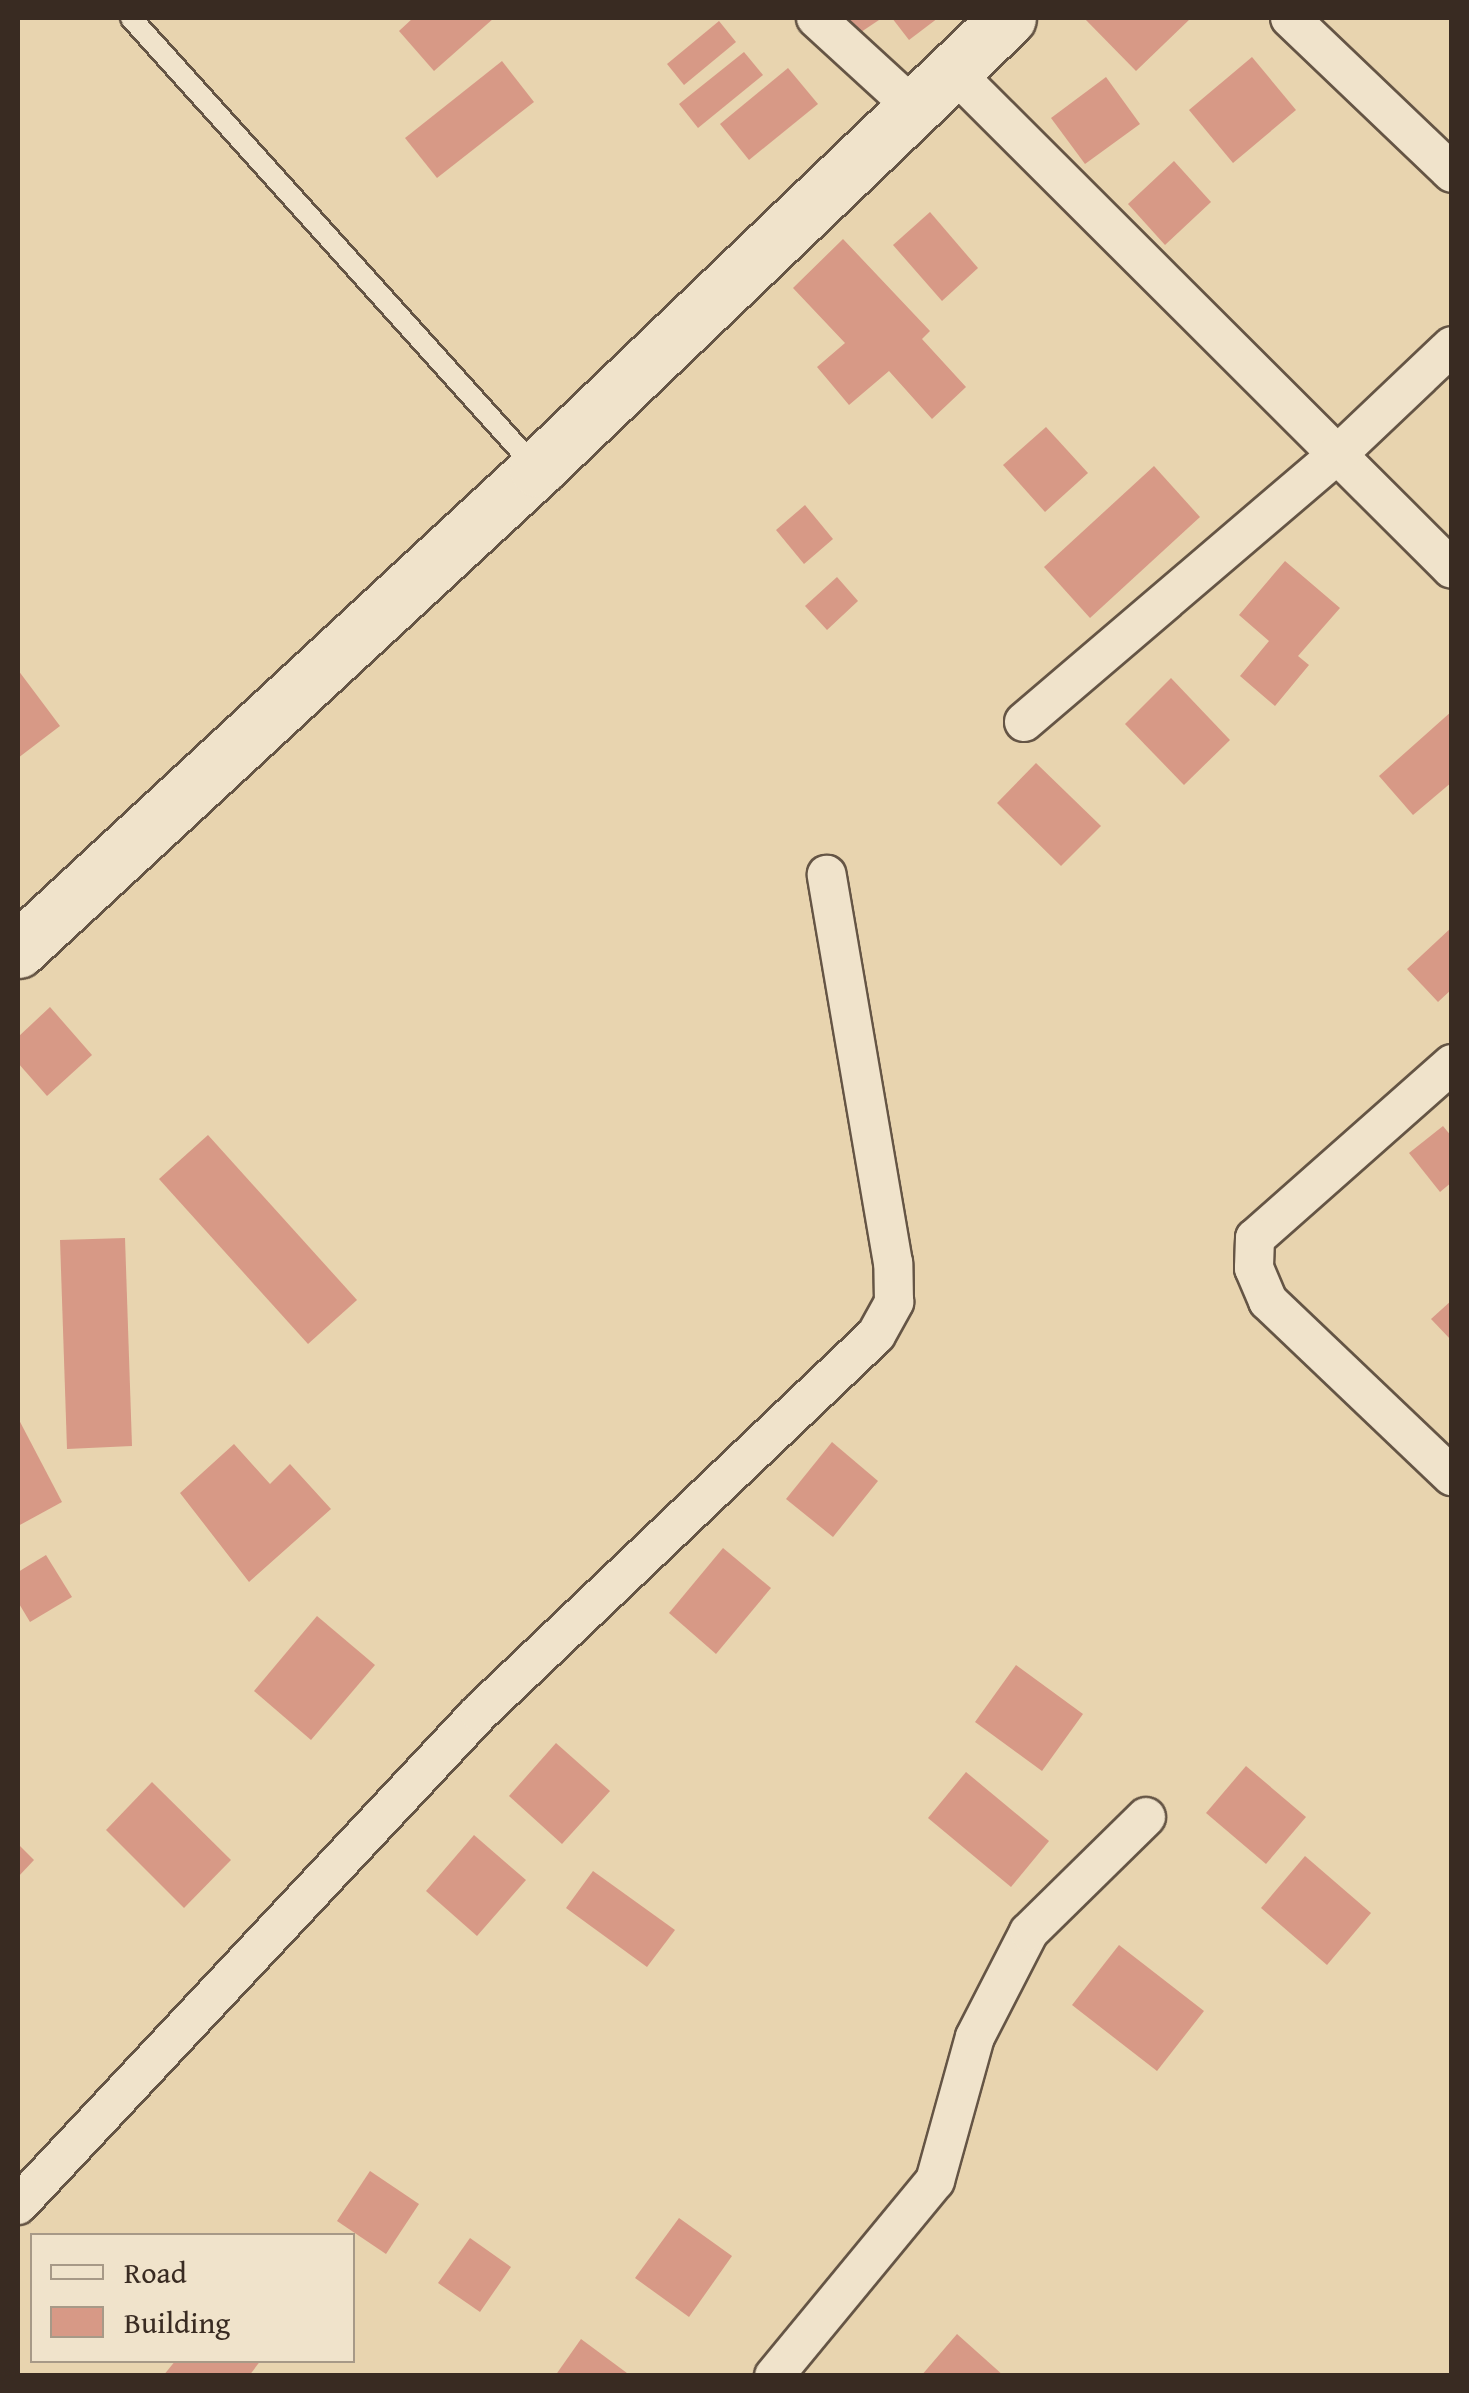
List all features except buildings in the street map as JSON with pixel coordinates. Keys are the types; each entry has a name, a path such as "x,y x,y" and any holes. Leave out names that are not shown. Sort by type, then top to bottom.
{"street":[{"path":"816,18 914,108"},
{"path":"18,950 537,469 1008,18"},
{"path":"1290,18 1452,173"},
{"path":"952,70 1452,569"},
{"path":"1024,722 1337,455 1452,346"},
{"path":"18,2205 479,1713 876,1335 894,1302 893,1263 827,875"},
{"path":"1452,1064 1255,1238 1254,1268 1268,1300 1452,1476"},
{"path":"774,2376 935,2180 975,2037 1029,1932 1146,1816"}],"lane":[{"path":"131,18 537,469"}]}
